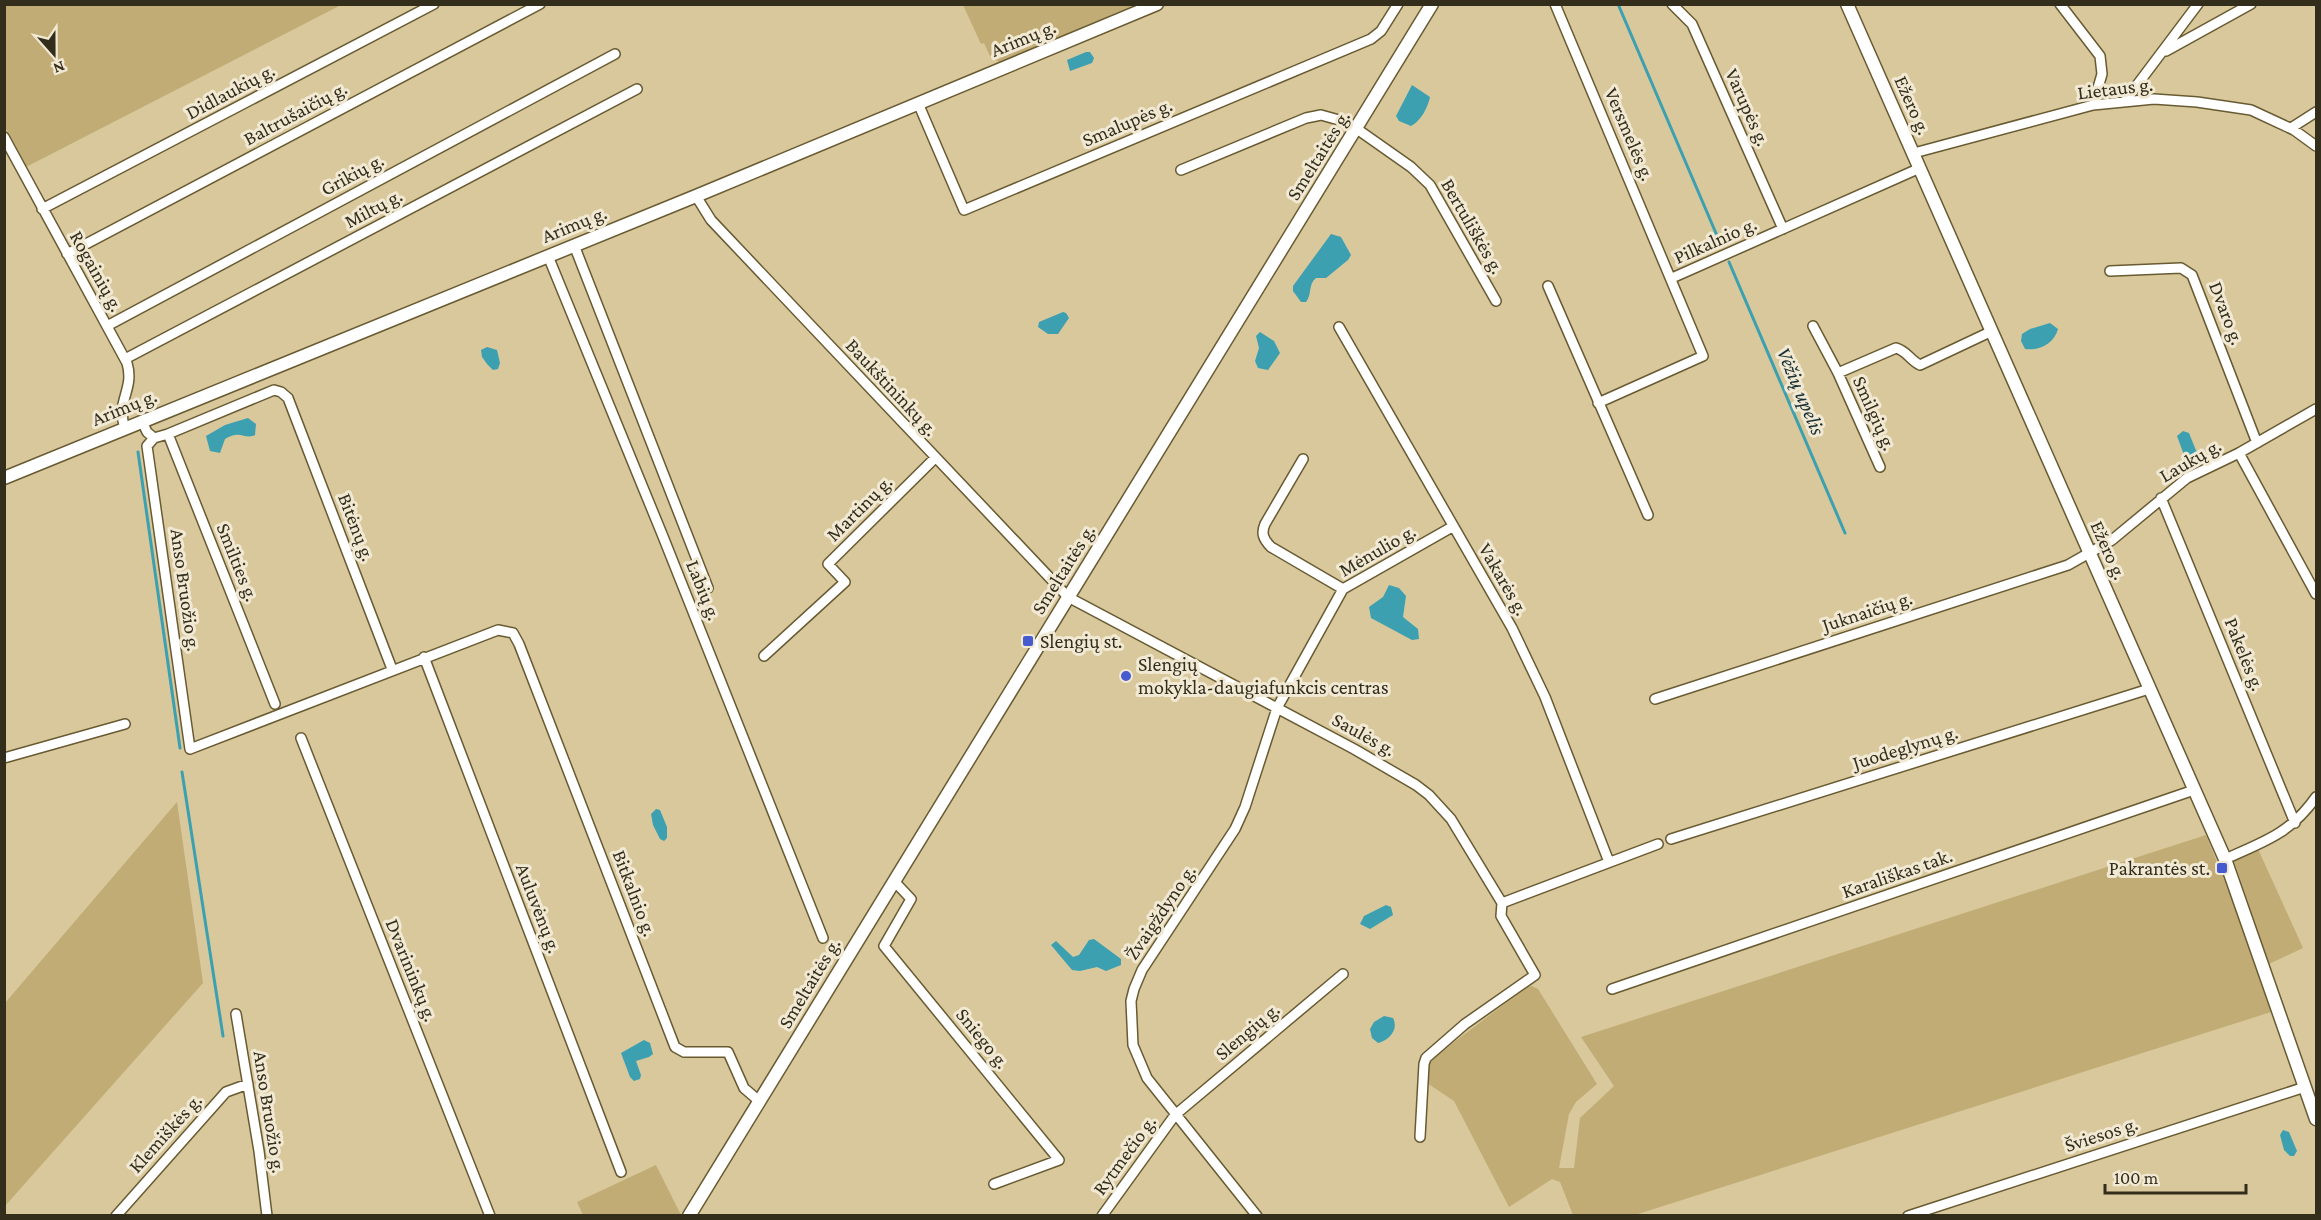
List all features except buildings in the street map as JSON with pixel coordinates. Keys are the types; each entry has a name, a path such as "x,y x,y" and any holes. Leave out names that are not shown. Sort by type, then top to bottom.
{"main road":[{"name":"Arimų g.","path":"4,478 696,196 1157,4"},
{"name":"Smeltaitės g.","path":"689,1215 1432,4"},
{"name":"Ežero g.","path":"1847,4 1914,153 1990,332 2225,859 2316,1119"}],"street":[{"name":"Didlaukių g.","path":"42,208 434,4"},
{"name":"Baltrušaičių g.","path":"67,254 540,4"},
{"name":"Smalupės g.","path":"918,103 964,210 1371,39 1381,31 1398,4"},
{"name":"Versmelės g.","path":"1555,4 1672,278"},
{"name":"Varupės g.","path":"1672,4 1692,24 1783,229"},
{"path":"2060,4 2100,56 2102,74 2093,105"},
{"path":"2125,101 2198,4"},
{"path":"2162,54 2251,4"},
{"name":"Grikių g.","path":"106,326 615,54"},
{"name":"Miltų g.","path":"125,359 637,89"},
{"name":"Lietaus g.","path":"1914,153 2093,105 2154,99 2251,110 2291,128 2316,146"},
{"path":"2291,128 2316,112"},
{"path":"1181,170 1310,117 1329,117 1356,129"},
{"name":"Bertuliškės g.","path":"1356,129 1412,167 1430,185 1496,301"},
{"name":"Rogainių g.","path":"4,137 125,359 130,373 129,387 121,407 121,417 125,428"},
{"name":"Pilkalnio g.","path":"1598,403 1703,356 1672,278 1920,168"},
{"name":"Baukštininkų g.","path":"696,196 711,220 1068,597"},
{"path":"574,245 708,588"},
{"name":"Labių g.","path":"548,256 823,938"},
{"name":"Dvaro g.","path":"2110,272 2181,268 2192,275 2257,443"},
{"path":"1548,286 1648,515"},
{"name":"Smilgių g.","path":"1813,326 1838,373 1880,467"},
{"name":"Vakarės g.","path":"1339,327 1512,628 1545,697 1609,862"},
{"name":"Smilgių g.","path":"1838,373 1896,348 1905,351 1914,362 1920,365 1990,332"},
{"name":"Bitėnų g.","path":"168,434 274,390 288,398 392,669"},
{"name":"Laukų g.","path":"2089,555 2123,531 2187,478 2239,453 2316,409"},
{"path":"142,421 147,432 154,438 168,434"},
{"name":"Smilties g.","path":"168,434 275,704"},
{"name":"Anso Bruožio g.","path":"154,438 147,447 190,749 392,669"},
{"path":"2239,453 2316,594"},
{"name":"Martinų g.","path":"764,656 845,582 828,564 934,458"},
{"path":"1304,459 1265,524 1262,531 1263,537 1271,547 1342,589"},
{"name":"Pakelės g.","path":"2161,498 2295,824"},
{"name":"Mėnulio g.","path":"1277,708 1342,589 1452,527"},
{"name":"Juknaičių g.","path":"1655,699 2068,565 2089,555"},
{"name":"Saulės g.","path":"1068,597 1367,756 1430,795 1459,831 1502,903 1501,916 1535,975 1465,1024 1426,1058 1420,1137"},
{"name":"Bitkalnio g.","path":"424,657 498,630 513,633 675,1047 684,1052 728,1052 744,1089 759,1101"},
{"path":"392,669 424,657"},
{"name":"Auluvėnų g.","path":"424,657 621,1172"},
{"name":"Juodeglynų g.","path":"1671,839 2149,689"},
{"name":"Žvaigždyno g.","path":"1257,1215 1147,1078 1133,1045 1131,1001 1142,970 1235,829 1245,807 1277,708"},
{"path":"4,758 125,724"},
{"name":"Dvarininkų g.","path":"301,738 490,1215"},
{"name":"Karališkas tak.","path":"1612,989 2194,790"},
{"path":"2225,859 2269,840 2295,824 2316,797"},
{"path":"1502,903 1658,844"},
{"name":"Sniego g.","path":"894,881 911,899 884,946 1059,1160 994,1184"},
{"name":"Slengių g.","path":"1175,1115 1342,974"},
{"name":"Anso Bruožio g.","path":"236,1014 267,1215"},
{"name":"Klemiškės g.","path":"116,1215 226,1092 248,1084"},
{"name":"Šviesos g.","path":"1908,1215 2305,1087"},
{"name":"Rytmečio g.","path":"1102,1215 1175,1115"}],"shaded area":[{"path":"4,5 341,5 26,167 5,127"},
{"path":"963,5 1144,5 1000,62 991,58 984,43 981,44"},
{"path":"177,802 203,983 5,1206 5,1003"},
{"path":"2206,835 2234,904 2271,1012 1635,1215 1573,1215 1560,1182 1552,1179 1509,1207 1454,1101 1427,1083 1428,1065 1433,1058 1527,987 1532,986 1538,989 1597,1084 1576,1102 1569,1114 1559,1168 1574,1168 1580,1118 1614,1086 1581,1037"},
{"path":"2258,849 2303,948 2269,964 2234,861"},
{"path":"656,1165 681,1215 583,1215 577,1202"}],"water":[{"path":"1090,52 1094,58 1092,63 1070,71 1067,60"},
{"path":"1412,85 1430,97 1424,113 1411,126 1399,121 1396,116"},
{"path":"1331,234 1341,237 1351,255 1326,278 1316,278 1312,283 1308,299 1306,302 1301,302 1293,291 1293,286"},
{"path":"1063,312 1069,318 1058,334 1048,334 1038,327 1039,322"},
{"path":"2050,323 2058,329 2053,339 2041,348 2025,349 2021,341 2022,334"},
{"path":"1260,332 1274,341 1280,353 1268,370 1258,368 1255,361 1259,348 1256,336"},
{"path":"487,347 497,350 500,363 498,369 493,370 482,357 481,350"},
{"path":"248,418 256,424 255,435 230,436 225,439 220,453 210,451 206,436 225,425"},
{"path":"2183,431 2189,433 2197,453 2191,458 2184,455 2177,436"},
{"path":"1389,585 1399,588 1406,596 1403,617 1418,629 1419,639 1412,640 1371,618 1369,607 1383,597"},
{"path":"656,809 660,810 667,827 667,838 664,841 660,839 653,825 651,814"},
{"path":"1386,905 1391,907 1393,915 1370,929 1360,924 1364,916"},
{"path":"1094,939 1121,959 1121,965 1106,971 1097,967 1080,971 1072,970 1051,945 1056,941 1073,957 1079,955 1089,940"},
{"path":"1384,1016 1393,1018 1395,1027 1386,1040 1378,1043 1372,1038 1370,1029 1374,1022"},
{"path":"644,1040 650,1043 653,1054 636,1061 641,1075 640,1079 634,1081 630,1077 621,1053"},
{"path":"2283,1130 2289,1132 2297,1151 2294,1156 2290,1156 2284,1150 2280,1135"}],"waterway":[{"name":"Vėžių upelis","path":"1618,4 1721,245"},
{"name":"Vėžių upelis","path":"1729,262 1845,533"},
{"path":"138,452 180,748"},
{"path":"182,772 223,1036"}],"place":[{"name":"Slengių st.","path":"1028,641"},
{"name":"Slengių mokykla-daugiafunkcis centras","path":"1126,676"},
{"name":"Pakrantės st.","path":"2222,868"}]}
